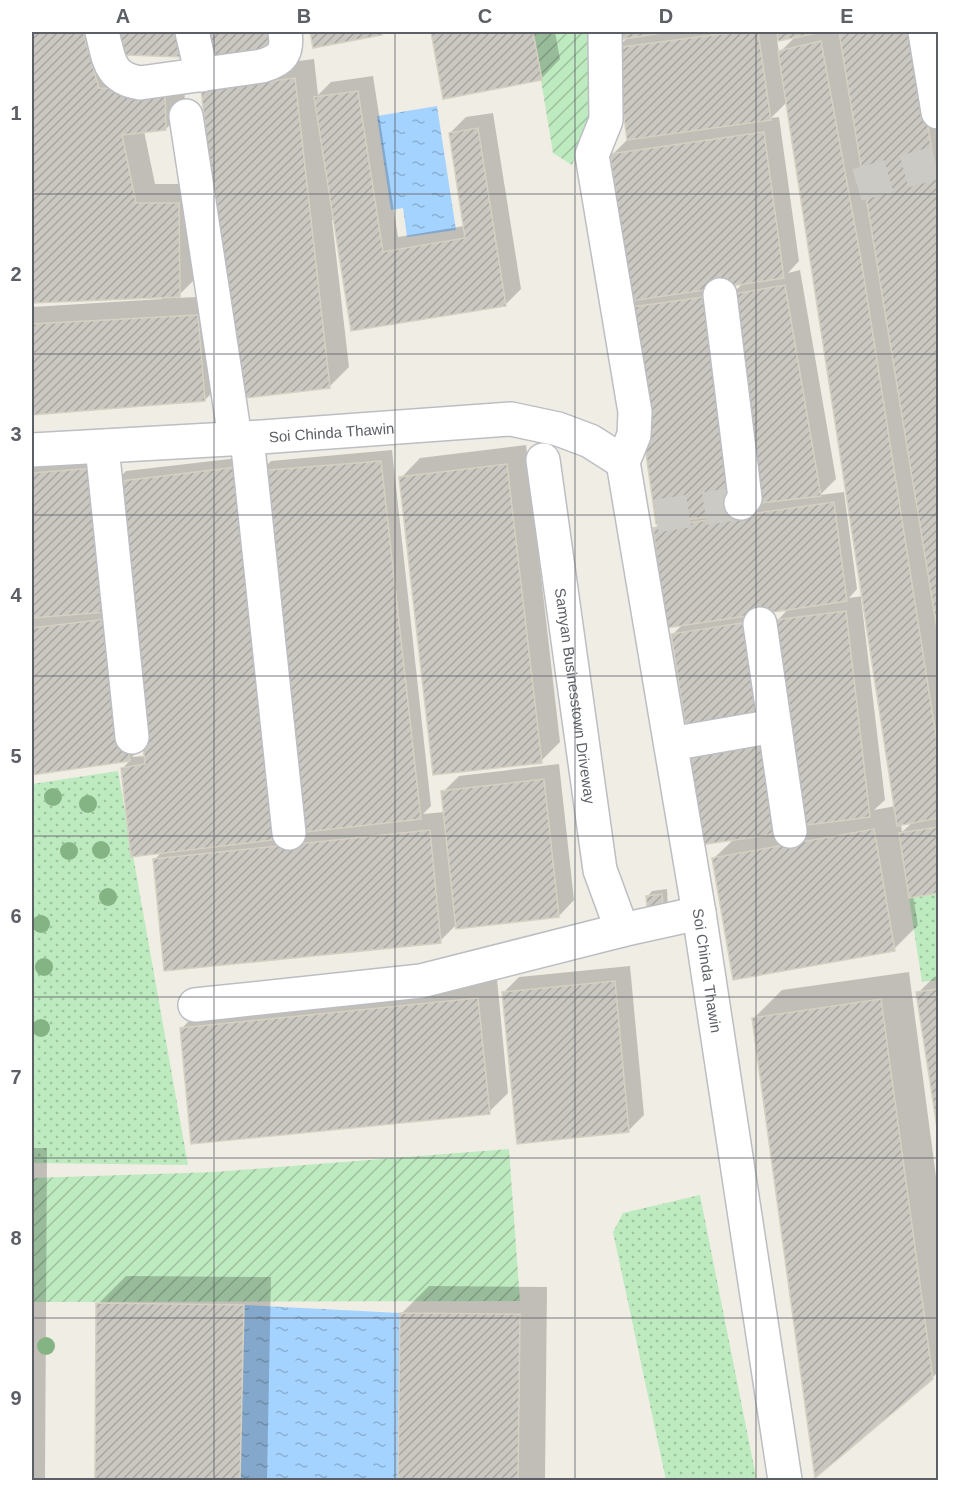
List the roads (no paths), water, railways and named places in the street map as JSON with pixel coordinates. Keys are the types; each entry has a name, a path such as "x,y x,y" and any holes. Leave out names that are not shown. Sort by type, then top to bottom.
{"street":[{"path":"102,32 112,69 128,81 140,83 277,62 284,51 285,32"},
{"path":"192,32 202,75"},
{"path":"605,32 606,120 592,155 635,412 634,435 623,462"},
{"path":"925,32 939,112"},
{"path":"186,116 241,438 290,833"},
{"path":"720,295 744,498 741,503"},
{"name":"Soi Chinda Thawin","path":"32,450 511,419 558,429 591,441 623,462 644,518 671,744 736,1149 785,1480"},
{"path":"102,447 132,736"},
{"name":"Samyan Businesstown Driveway","path":"543,460 600,870 622,930"},
{"path":"760,624 790,831"},
{"path":"671,744 774,726"},
{"path":"195,1005 421,981 699,913"}],"water":[{"path":"437,106 456,230 407,237 403,208 391,210 377,116"},
{"path":"244,1305 400,1313 398,1480 240,1480"}],"tunnel":[{"path":"857,185 938,162"},
{"path":"656,516 741,503"}]}
